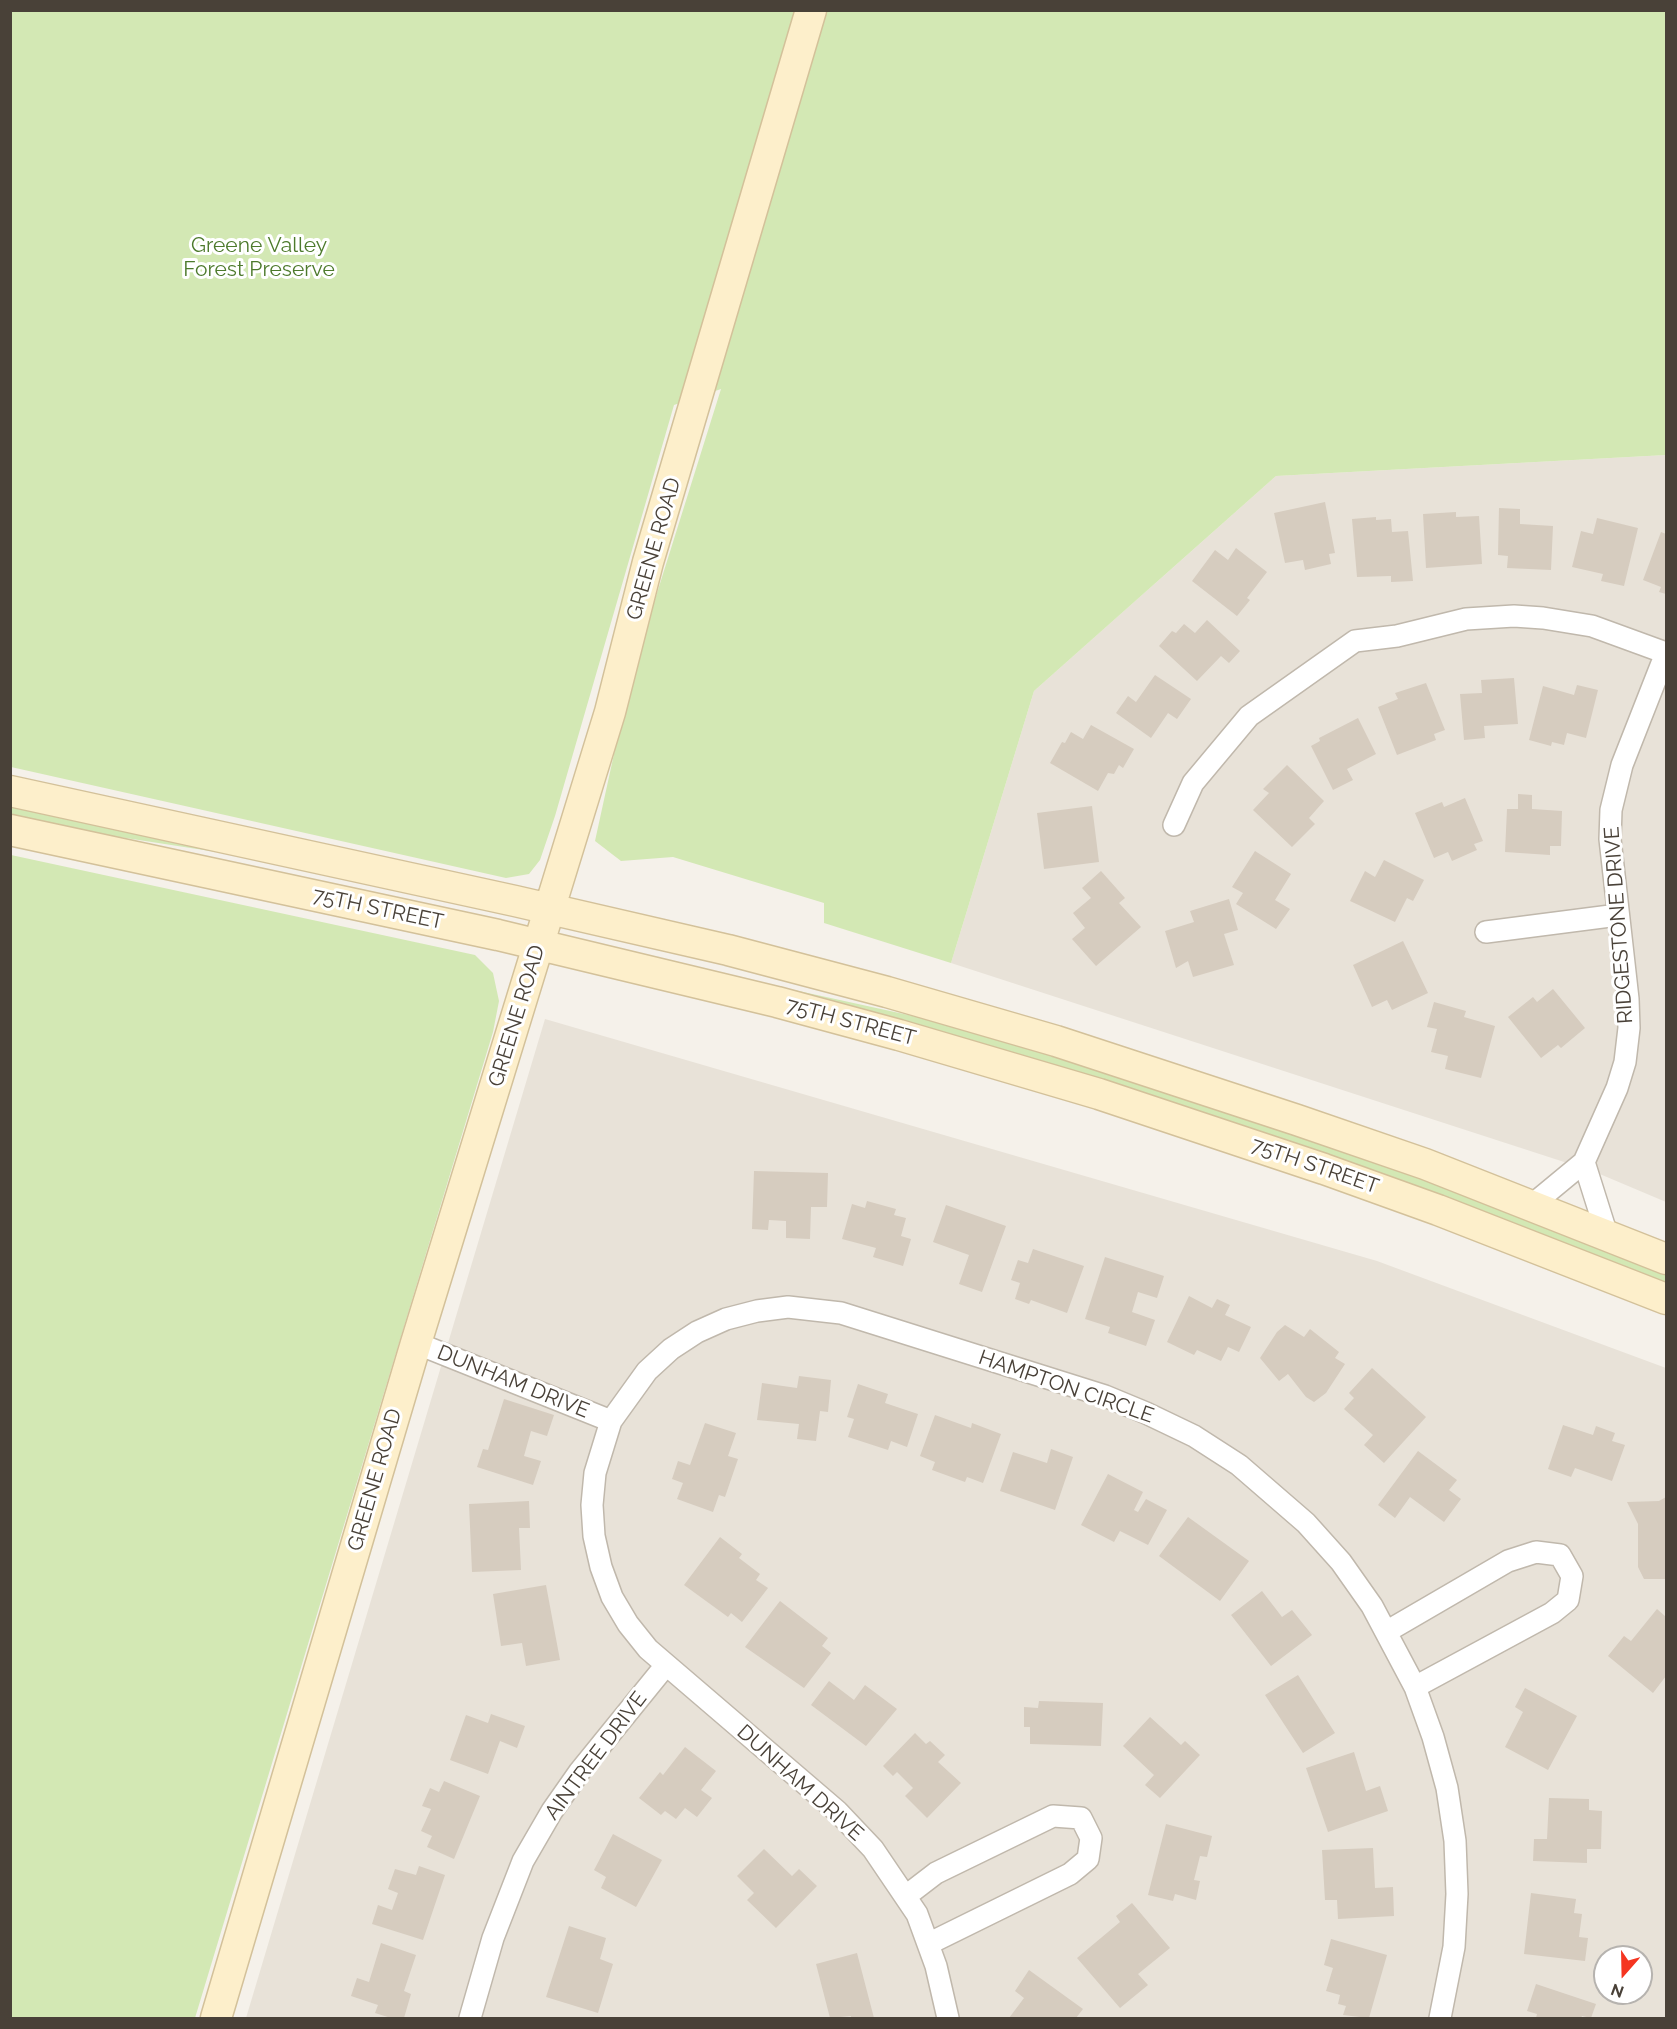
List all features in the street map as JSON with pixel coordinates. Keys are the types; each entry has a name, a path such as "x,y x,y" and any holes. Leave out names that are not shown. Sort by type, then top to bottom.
{"main road":[{"name":"GREENE ROAD","path":"216,2019 416,1343 610,712 651,552 811,10"},
{"name":"75TH STREET","path":"10,791 551,909 887,992 1056,1041 1298,1120 1532,1205 1666,1258"},
{"name":"75TH STREET","path":"10,830 540,945 777,1002 1099,1094 1428,1206 1666,1299"}],"street":[{"path":"1174,825 1193,783 1249,716 1356,641 1397,636 1466,619 1514,616 1592,626 1666,653"},
{"name":"RIDGESTONE DRIVE","path":"1532,1205 1584,1162 1617,1088 1625,1062 1629,1028 1628,999 1610,839 1613,800 1622,765 1666,653"},
{"path":"1486,932 1618,915"},
{"path":"1584,1162 1607,1235"},
{"name":"HAMPTON CIRCLE","path":"666,1665 628,1624 612,1597 601,1567 594,1536 592,1505 596,1473 611,1420 647,1371 697,1332 726,1319 757,1311 788,1307 841,1313 1105,1396 1146,1413 1194,1436 1239,1465 1306,1523 1341,1562 1372,1606 1415,1687 1439,1758 1455,1841 1457,1894 1454,1947 1440,2019"},
{"name":"DUNHAM DRIVE","path":"416,1343 611,1420"},
{"path":"1386,1632 1508,1561 1536,1552 1560,1555 1572,1576 1568,1600 1552,1613 1415,1687"},
{"name":"DUNHAM DRIVE","path":"666,1665 837,1811 873,1849 917,1914 936,1966 948,2019"},
{"name":"AINTREE DRIVE","path":"470,2019 493,1938 524,1861 552,1811 580,1771 666,1665"},
{"path":"906,1896 936,1873 1053,1816 1081,1818 1091,1838 1088,1859 1070,1874 928,1944"}],"shaded area":[{"path":"1666,455 1666,1202 1595,1172 951,963 1034,691 1276,476"},
{"path":"545,1019 1377,1261 1666,1368 1666,2018 246,2018"}],"green space":[{"name":"Greene Valley Forest Preserve","path":"11,11 1666,11 1666,455 1276,476 1034,691 951,963 824,923 824,903 673,857 621,861 595,841 631,676 721,389 674,405 555,816 540,860 529,874 506,878 11,767"},
{"path":"11,804 223,851 223,853 74,830 11,817"},
{"path":"11,855 475,955 493,973 499,1001 493,1032 195,2018 11,2018"},
{"path":"785,988 954,1025 1029,1047 1395,1167 1666,1272 1666,1285 785,990"}],"building":[{"path":"1325,502 1335,553 1329,554 1331,564 1305,570 1303,560 1285,563 1274,513"},
{"path":"1499,508 1520,509 1520,524 1553,526 1551,570 1507,568 1508,556 1498,555"},
{"path":"1456,512 1456,517 1479,516 1482,564 1426,568 1423,514"},
{"path":"1376,517 1376,520 1391,519 1392,532 1408,531 1413,581 1391,582 1391,576 1357,577 1352,519"},
{"path":"1597,518 1638,528 1624,586 1601,581 1603,574 1572,567 1581,531 1593,534"},
{"path":"1661,532 1666,534 1666,594 1659,592 1661,587 1643,580"},
{"path":"1236,548 1267,572 1247,598 1250,600 1237,616 1192,581 1215,550 1228,560"},
{"path":"1207,620 1240,651 1229,663 1221,656 1197,681 1159,646 1172,631 1176,633 1184,624 1195,633"},
{"path":"1155,675 1191,699 1177,719 1168,713 1151,738 1116,713 1128,696 1136,702"},
{"path":"1514,678 1518,724 1484,726 1485,738 1464,740 1460,694 1482,693 1481,680"},
{"path":"1426,683 1445,730 1434,734 1436,740 1397,755 1378,707 1398,699 1395,693"},
{"path":"1577,685 1598,690 1586,738 1567,733 1564,745 1552,742 1551,746 1529,740 1543,686 1574,695"},
{"path":"1358,718 1376,754 1347,769 1353,780 1333,790 1311,746 1320,741 1319,738"},
{"path":"1091,725 1134,749 1123,768 1119,765 1114,774 1108,773 1098,791 1050,763 1062,742 1065,743 1071,732 1083,739"},
{"path":"1287,765 1324,801 1309,818 1315,824 1292,847 1253,810 1269,793 1263,789"},
{"path":"1518,794 1532,795 1532,809 1562,811 1561,846 1550,846 1550,855 1505,852 1507,809 1518,809"},
{"path":"1465,798 1483,841 1474,844 1477,850 1452,861 1448,852 1434,858 1415,813 1442,802 1444,807"},
{"path":"1092,806 1099,862 1044,869 1037,813"},
{"path":"1255,851 1291,874 1275,900 1290,909 1276,929 1236,904 1243,893 1232,887"},
{"path":"1384,860 1424,880 1413,901 1407,898 1395,922 1350,901 1365,871 1375,877"},
{"path":"1101,871 1125,898 1119,903 1141,927 1096,966 1072,939 1085,928 1073,913 1091,898 1082,888"},
{"path":"1229,899 1238,930 1224,934 1234,965 1193,977 1188,961 1176,968 1165,931 1194,922 1190,911"},
{"path":"1403,941 1428,993 1392,1010 1387,1000 1372,1007 1353,965"},
{"path":"1553,989 1585,1028 1561,1048 1558,1045 1541,1058 1508,1017 1533,997 1537,1002"},
{"path":"1434,1002 1466,1011 1464,1017 1495,1026 1481,1078 1445,1069 1448,1056 1431,1052 1437,1029 1427,1027"},
{"path":"754,1171 828,1173 827,1207 811,1207 810,1239 786,1238 786,1221 769,1220 768,1230 752,1229"},
{"path":"867,1201 896,1209 894,1215 906,1218 901,1236 911,1239 903,1266 873,1257 876,1248 842,1239 852,1204 865,1208"},
{"path":"946,1205 1006,1226 982,1292 959,1284 969,1255 933,1242"},
{"path":"1033,1249 1084,1266 1067,1313 1031,1300 1029,1304 1015,1299 1020,1283 1011,1280 1018,1260 1028,1263"},
{"path":"1105,1257 1164,1276 1157,1298 1138,1292 1132,1312 1155,1320 1146,1346 1108,1333 1110,1327 1085,1319"},
{"path":"1189,1296 1212,1308 1217,1299 1230,1305 1225,1315 1251,1327 1239,1352 1228,1347 1221,1361 1197,1350 1194,1355 1167,1342"},
{"path":"1285,1325 1304,1337 1310,1329 1339,1352 1335,1358 1345,1364 1326,1393 1314,1402 1306,1397 1288,1374 1279,1381 1260,1358 1277,1332"},
{"path":"1372,1368 1426,1417 1384,1463 1364,1445 1373,1435 1344,1409 1354,1398 1349,1393"},
{"path":"799,1376 831,1380 828,1412 820,1411 816,1441 797,1439 799,1424 757,1420 762,1383 797,1388"},
{"path":"858,1384 888,1394 885,1403 918,1414 907,1447 891,1441 888,1450 848,1437 854,1419 847,1417"},
{"path":"504,1399 554,1415 547,1436 531,1431 524,1456 541,1461 533,1485 477,1467 483,1449 488,1450"},
{"path":"935,1415 971,1428 972,1423 1001,1434 983,1483 967,1477 965,1482 932,1470 935,1462 920,1456"},
{"path":"705,1423 736,1433 728,1456 738,1459 725,1497 719,1495 713,1512 677,1499 683,1483 672,1479 678,1461 690,1465"},
{"path":"1563,1425 1593,1435 1596,1426 1615,1433 1612,1441 1625,1445 1612,1481 1575,1468 1571,1477 1548,1469"},
{"path":"1051,1449 1073,1457 1055,1510 1000,1491 1013,1452 1047,1463"},
{"path":"1418,1451 1457,1480 1449,1490 1461,1499 1444,1522 1410,1497 1395,1518 1378,1505"},
{"path":"1108,1474 1143,1492 1134,1510 1138,1512 1146,1499 1167,1510 1148,1545 1120,1531 1114,1542 1081,1525"},
{"path":"1666,1497 1666,1579 1644,1579 1638,1567 1638,1524 1627,1502 1659,1501"},
{"path":"529,1501 530,1528 519,1528 521,1570 472,1572 469,1504"},
{"path":"1188,1517 1249,1561 1220,1601 1159,1556"},
{"path":"720,1537 742,1554 739,1558 760,1574 756,1580 768,1588 742,1622 731,1613 728,1617 684,1585"},
{"path":"546,1585 560,1660 526,1666 522,1643 501,1646 493,1594"},
{"path":"1262,1591 1282,1617 1292,1610 1312,1635 1271,1666 1231,1615"},
{"path":"780,1601 828,1638 822,1646 831,1653 804,1688 745,1647"},
{"path":"1657,1609 1666,1617 1666,1676 1653,1693 1608,1656 1624,1636 1631,1641"},
{"path":"1298,1675 1335,1733 1303,1753 1265,1695"},
{"path":"829,1681 854,1700 865,1685 897,1709 866,1746 811,1705"},
{"path":"1525,1688 1577,1716 1548,1770 1505,1747 1523,1712 1515,1707"},
{"path":"1039,1701 1103,1703 1101,1746 1030,1744 1030,1727 1024,1727 1024,1707 1038,1708"},
{"path":"491,1714 525,1726 517,1748 500,1741 488,1774 450,1760 466,1715 488,1723"},
{"path":"1150,1717 1181,1745 1185,1741 1200,1755 1160,1798 1145,1785 1154,1775 1123,1746"},
{"path":"915,1733 926,1744 930,1741 945,1755 938,1762 961,1783 927,1818 905,1796 913,1788 897,1772 893,1776 883,1766"},
{"path":"685,1747 716,1771 701,1790 712,1798 697,1817 685,1808 676,1819 665,1811 661,1815 639,1798 660,1772 663,1775"},
{"path":"1354,1752 1366,1791 1380,1786 1388,1811 1328,1832 1306,1768"},
{"path":"444,1781 480,1796 454,1859 427,1847 432,1836 421,1831 431,1809 422,1806 430,1788 439,1792"},
{"path":"1549,1798 1589,1799 1589,1810 1602,1811 1601,1849 1587,1849 1587,1863 1533,1861 1534,1839 1547,1839"},
{"path":"1166,1824 1212,1836 1207,1857 1200,1856 1194,1880 1200,1881 1196,1900 1175,1894 1173,1901 1148,1895"},
{"path":"613,1834 662,1860 636,1907 601,1888 606,1877 594,1870"},
{"path":"1373,1848 1375,1888 1393,1887 1394,1916 1338,1919 1337,1900 1325,1900 1322,1850"},
{"path":"764,1849 792,1876 799,1869 817,1886 776,1928 747,1900 754,1893 737,1876"},
{"path":"419,1866 445,1875 423,1940 372,1924 378,1905 392,1910 398,1893 388,1889 395,1869 416,1875"},
{"path":"1531,1893 1576,1899 1574,1913 1582,1914 1579,1937 1588,1938 1585,1961 1524,1954"},
{"path":"1132,1903 1170,1948 1138,1974 1148,1985 1120,2008 1077,1958 1120,1922 1116,1916"},
{"path":"569,1926 606,1938 600,1959 613,1964 598,2013 546,1997"},
{"path":"1331,1939 1387,1955 1369,2018 1343,2015 1346,2006 1338,2004 1340,1995 1326,1991 1333,1968 1324,1965"},
{"path":"381,1943 416,1955 404,1991 411,1994 404,2018 391,2018 375,2013 378,2005 351,1996 357,1978 369,1982"},
{"path":"857,1953 874,2018 851,2018 851,2016 830,2018 816,1964"},
{"path":"1029,1970 1083,2009 1076,2018 1009,2018 1024,1998 1015,1991"},
{"path":"1536,1984 1596,2005 1591,2018 1582,2016 1581,2018 1536,2018 1537,2014 1527,2011"}]}
